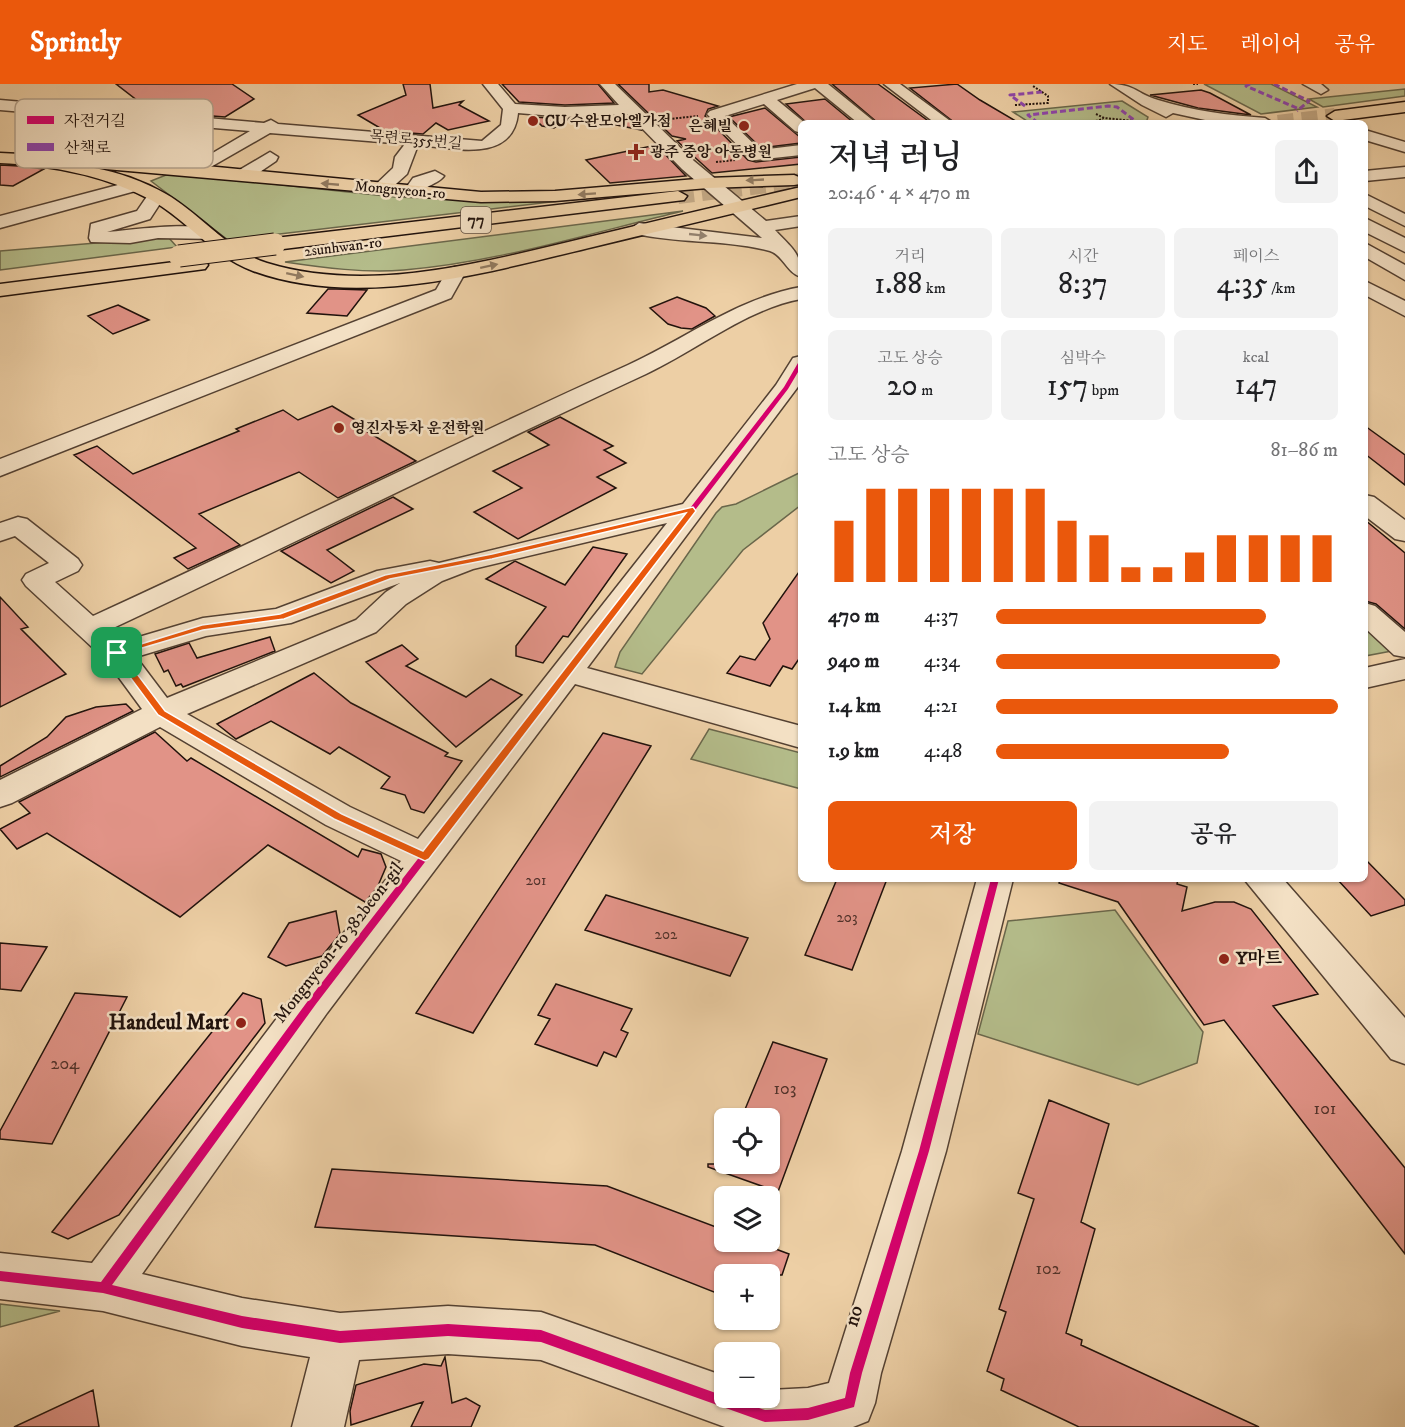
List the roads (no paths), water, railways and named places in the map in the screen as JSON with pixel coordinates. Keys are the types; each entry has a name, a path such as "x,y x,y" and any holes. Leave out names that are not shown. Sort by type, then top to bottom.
{"main road":[{"path":"1342,119 1405,107"},
{"path":"1342,119 1405,116"},
{"name":"Mongnyeon-ro","path":"0,158 15,159"},
{"name":"Mongnyeon-ro","path":"70,168 106,175 156,196 236,255 260,267 310,278 369,281 432,277 455,273 639,229 708,183 798,180"},
{"name":"Mongnyeon-ro","path":"164,168 412,192 464,191 681,201 739,207 798,193"},
{"name":"2sunhwan-ro","path":"0,277 179,255 283,248 681,201"},
{"name":"2sunhwan-ro","path":"0,290 198,265 283,248"}],"street":[{"path":"490,84 511,108 565,112 631,109"},
{"path":"608,84 708,183 739,207 794,257"},
{"path":"798,150 756,155 715,114 812,84"},
{"path":"819,84 864,120"},
{"path":"891,84 941,120"},
{"path":"1117,84 1180,120"},
{"path":"767,99 798,125"},
{"path":"1147,102 1162,120"},
{"path":"1147,102 1205,117 1235,120"},
{"name":"목련로355번길","path":"0,105 15,106"},
{"name":"목련로355번길","path":"213,120 483,146 490,144 510,126 511,108"},
{"path":"213,160 273,124"},
{"path":"1368,136 1398,145"},
{"path":"1368,147 1398,145"},
{"path":"380,189 401,170 403,157 411,147"},
{"path":"242,176 270,157"},
{"path":"195,171 200,168"},
{"path":"383,168 411,171 430,178 412,192"},
{"path":"1368,176 1405,172"},
{"path":"0,222 133,186"},
{"path":"156,196 142,226 209,235"},
{"path":"1372,203 1405,203"},
{"path":"1372,203 1405,220"},
{"path":"762,227 798,221"},
{"path":"1368,225 1402,242"},
{"path":"639,229 730,238 794,257"},
{"path":"1368,247 1402,242"},
{"path":"1368,249 1405,274"},
{"path":"0,468 444,294 455,273"},
{"path":"1368,285 1405,274"},
{"path":"1368,288 1405,310"},
{"path":"90,628 320,520 501,431 670,354 766,303 798,293"},
{"name":"Mongnyeon-ro 382beon-gil","path":"103,1288 313,1001 786,388 798,368"},
{"path":"1368,505 1405,533"},
{"path":"117,653 202,627 281,617 387,577 464,562 693,509"},
{"path":"0,533 18,525 68,565 36,580 117,653 161,713"},
{"path":"0,795 161,713 366,627 396,598 432,575 464,562"},
{"path":"1368,615 1405,648"},
{"path":"1368,677 1405,669"},
{"path":"567,672 798,736"},
{"name":"Mongnyeon-ro 382beon-gil","path":"161,713 338,816 425,857"},
{"name":"no","path":"340,1337 448,1330 541,1336 765,1416 808,1414 849,1402 924,1151 994,882"},
{"path":"1265,882 1405,1047"},
{"path":"0,1276 103,1288 243,1322 340,1337 318,1427"}],"tunnel":[{"path":"1302,120 1335,116"},
{"path":"678,196 798,181"}],"place":[{"name":"CU 수완모아엘가점","path":"533,121"},
{"name":"은혜빌","path":"744,126"},
{"name":"광주 중앙 아동병원","path":"636,152"},
{"name":"영진자동차 운전학원","path":"339,428"},
{"name":"Y마트","path":"1224,959"},
{"name":"Handeul Mart","path":"241,1023"}]}
